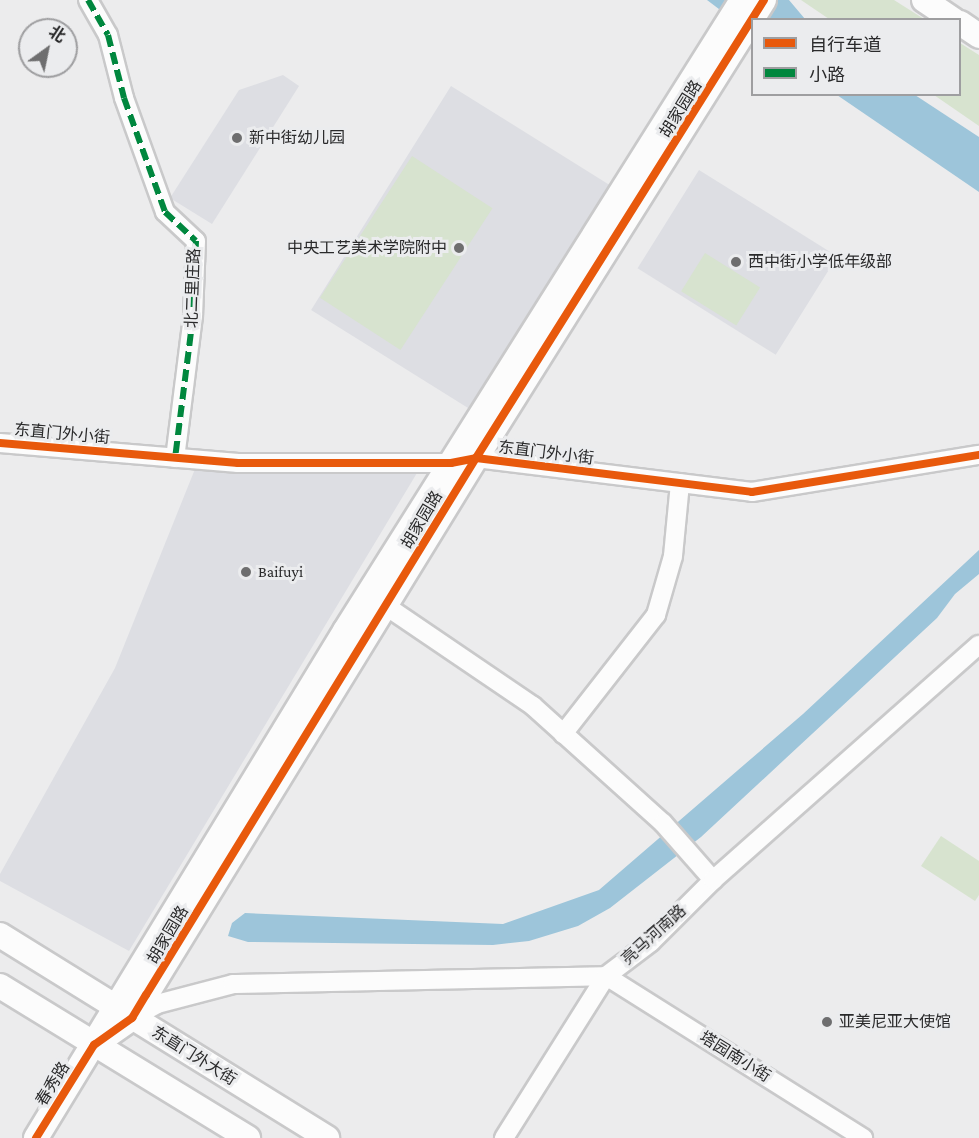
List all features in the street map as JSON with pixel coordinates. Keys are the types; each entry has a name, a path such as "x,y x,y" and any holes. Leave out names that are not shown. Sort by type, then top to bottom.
{"street":[{"name":"北二里庄路","path":"88,0 108,35 124,98 165,212 196,241 193,316 175,458"},
{"name":"胡家园路","path":"94,1045 124,1012 386,606 730,37 742,0"},
{"name":"胡家园路","path":"124,1012 451,463 730,37 764,0"},
{"path":"924,0 951,18"},
{"path":"961,24 979,36"},
{"name":"东直门外小街","path":"0,443 238,463 451,463 476,458 752,492 979,455"},
{"path":"563,734 656,615 672,556 680,483"},
{"path":"386,606 533,706 663,823 713,880"},
{"name":"亮马河南路","path":"124,1012 233,984 606,975 651,942 713,880 979,645"},
{"name":"东直门外大街","path":"0,935 327,1138"},
{"path":"504,1138 606,975"},
{"name":"塔园南小街","path":"606,975 863,1138"},
{"path":"0,986 248,1138"},
{"name":"春秀路","path":"36,1138 94,1045"}],"shaded area":[{"name":"新中街幼儿园","path":"283,75 299,86 212,224 170,198 239,90"},
{"name":"中央工艺美术学院附中","path":"451,86 610,185 470,409 311,310"},
{"name":"西中街小学低年级部","path":"699,170 837,256 776,355 638,268"},
{"path":"420,468 129,951 0,881 0,874 115,668 195,469"}],"green space":[{"path":"801,0 894,0 922,18 828,18"},
{"path":"961,44 979,55 979,126 935,96 961,96"},
{"path":"412,156 493,208 400,350 320,298"},
{"path":"705,253 760,287 736,326 681,291"},
{"path":"941,836 979,861 979,895 975,901 921,866"}],"water":[{"path":"707,0 789,0 804,18 751,18 751,33"},
{"path":"838,96 917,96 979,137 979,192"},
{"path":"979,550 979,574 955,594 937,618 701,837 610,908 578,926 529,941 493,945 248,942 228,936 232,923 245,913 503,924 599,890 803,714"}],"marked path":[{"path":"88,0 108,35 124,98 165,212 196,241 193,316 175,458"}],"cycle path":[{"path":"753,18 764,0"},
{"path":"36,1138 94,1045 132,1018 476,458 751,21"},
{"path":"0,443 238,463 451,463 476,458 752,492 979,455"}],"place":[{"name":"新中街幼儿园","path":"237,138"},
{"name":"中央工艺美术学院附中","path":"459,248"},
{"name":"西中街小学低年级部","path":"736,262"},
{"name":"Baifuyi","path":"246,572"},
{"name":"亚美尼亚大使馆","path":"827,1022"}]}
